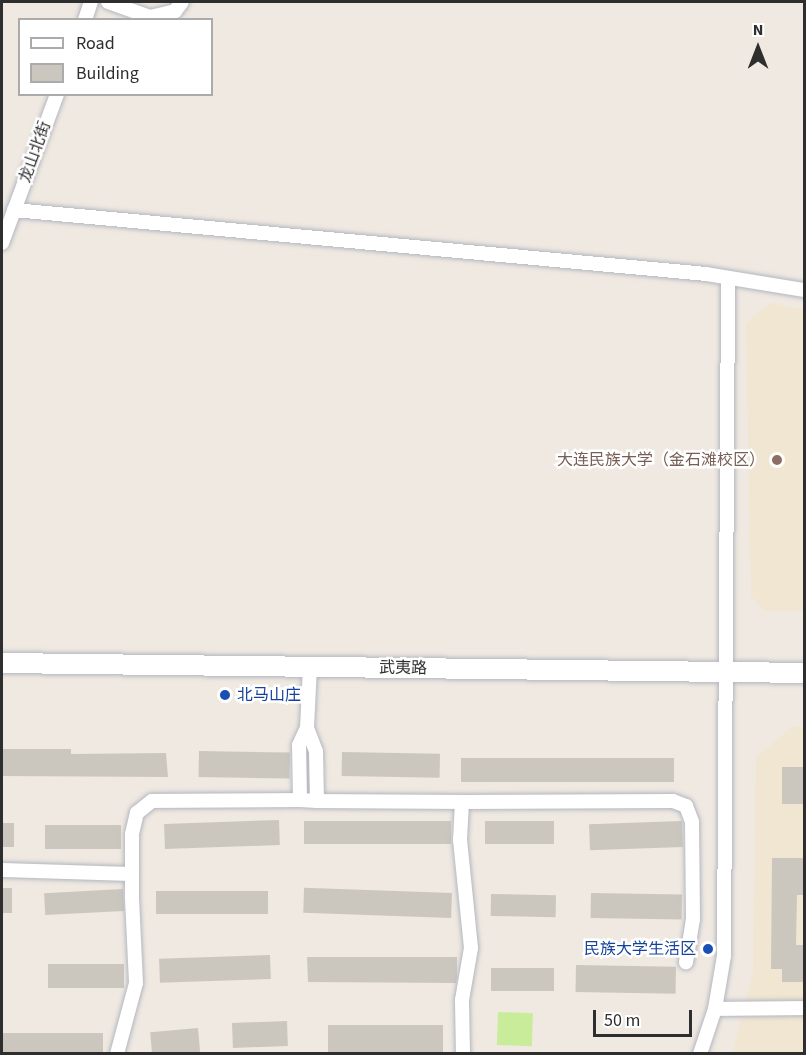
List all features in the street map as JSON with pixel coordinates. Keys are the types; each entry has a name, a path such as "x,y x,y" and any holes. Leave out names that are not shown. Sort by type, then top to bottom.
{"main road":[{"name":"武夷路","path":"2,663 804,673"}],"street":[{"path":"86,18 91,2"},
{"path":"108,2 150,17 176,11 182,2"},
{"name":"龙山北街","path":"2,243 56,96"},
{"path":"14,210 728,278 804,290"},
{"path":"700,1053 715,1009 724,956 728,278"},
{"path":"300,800 299,745 307,728 310,667"},
{"path":"307,728 316,751 317,801"},
{"path":"117,1053 136,983 132,834 137,813 152,801 673,801 686,806 692,822 693,919 686,962"},
{"path":"462,801 460,840 471,948 462,1000 463,1053"},
{"path":"2,870 132,874"},
{"path":"715,1009 804,1008"}],"shaded area":[{"name":"大连民族大学（金石滩校区）","path":"771,303 804,310 804,611 764,611 751,596 746,323"},
{"path":"792,727 804,727 804,1053 732,1054 753,973 756,757"}],"green space":[{"path":"498,1012 533,1013 532,1046 497,1045"}],"building":[{"path":"2,749 71,749 71,754 166,753 168,777 2,776"},
{"path":"199,751 290,753 290,779 199,777"},
{"path":"342,752 440,754 440,778 342,776"},
{"path":"461,758 674,758 674,782 461,782"},
{"path":"782,767 804,767 804,804 782,804"},
{"path":"279,820 280,845 165,849 164,824"},
{"path":"304,821 451,821 451,844 304,844"},
{"path":"485,821 554,821 554,844 485,844"},
{"path":"682,821 683,847 590,850 589,824"},
{"path":"2,823 14,823 14,847 2,847"},
{"path":"45,825 121,825 121,849 45,849"},
{"path":"772,858 804,858 804,895 797,895 796,945 804,945 804,982 782,982 782,969 771,969"},
{"path":"2,888 12,888 12,913 2,913"},
{"path":"304,888 452,893 451,918 303,913"},
{"path":"123,889 124,911 45,915 44,893"},
{"path":"156,891 268,891 268,914 156,914"},
{"path":"591,893 682,895 682,920 591,918"},
{"path":"491,894 556,895 556,917 491,916"},
{"path":"270,955 271,979 160,983 159,959"},
{"path":"307,957 457,957 457,977 456,983 308,982"},
{"path":"48,964 124,964 124,988 48,988"},
{"path":"576,965 676,967 676,994 576,992"},
{"path":"491,968 554,968 554,991 491,991"},
{"path":"287,1021 288,1046 233,1048 232,1023"},
{"path":"328,1025 443,1025 443,1052 328,1052"},
{"path":"198,1028 200,1053 152,1054 150,1032"},
{"path":"2,1033 103,1033 103,1053 2,1053"}],"place":[{"name":"大连民族大学（金石滩校区）","path":"777,460"},
{"name":"北马山庄","path":"225,695"},
{"name":"民族大学生活区","path":"708,949"}]}
